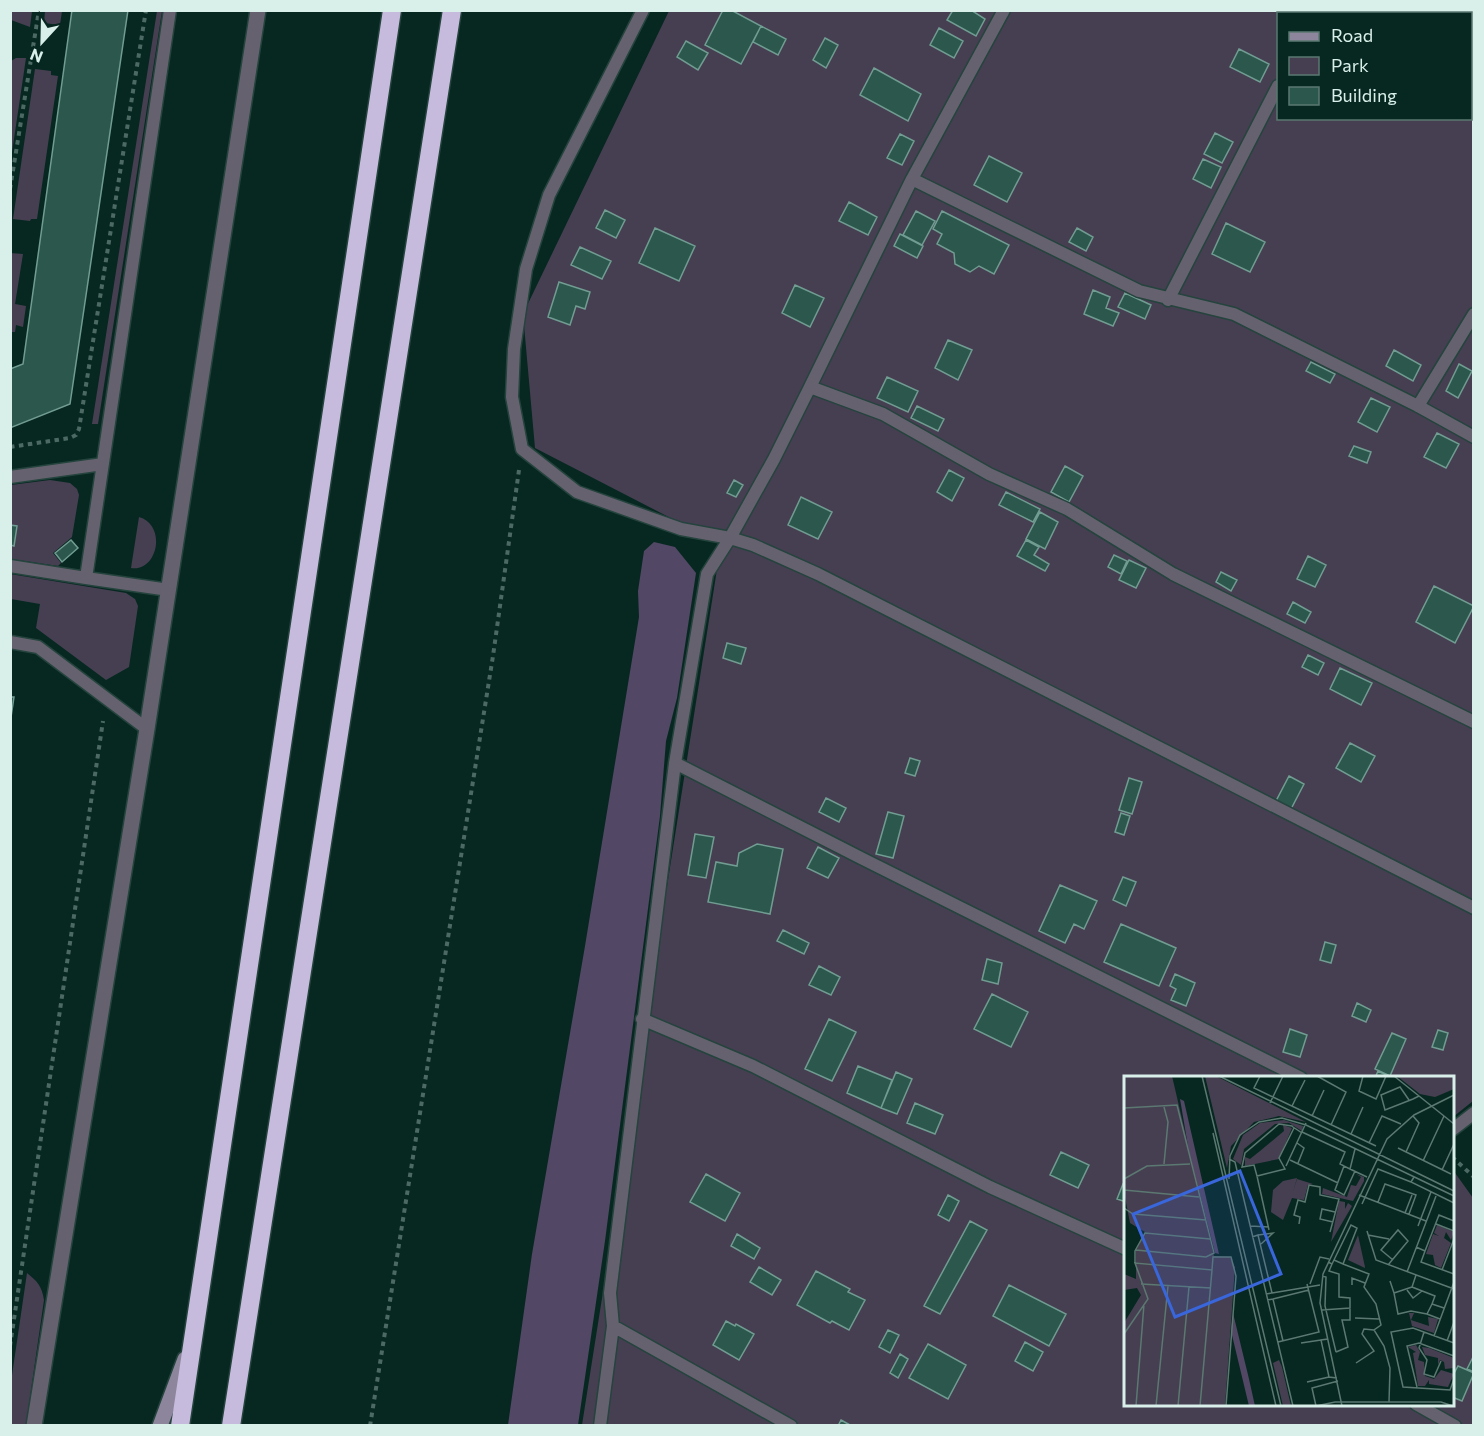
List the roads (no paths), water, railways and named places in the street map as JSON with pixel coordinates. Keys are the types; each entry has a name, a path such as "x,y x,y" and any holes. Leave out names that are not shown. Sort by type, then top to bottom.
{"highway":[{"path":"180,1425 392,10"},
{"path":"231,1425 452,10"}],"street":[{"path":"34,1425 147,729 258,10"},
{"path":"160,1425 194,1337"}],"lane":[{"path":"86,578 170,10"},
{"path":"643,10 549,195 526,269 514,349 512,397 522,449 577,492 681,529 730,538 753,545 818,574 1473,908"},
{"path":"600,1425 614,1326 610,1293 642,1019 675,763 707,574 774,459 912,178 1004,10"},
{"path":"1168,300 1277,88"},
{"path":"912,178 1139,291 1168,300 1234,314 1418,406 1473,437"},
{"path":"1418,406 1473,314"},
{"path":"810,387 883,414 989,474 1067,509 1173,574 1473,722"},
{"path":"10,477 103,464"},
{"path":"10,566 169,590"},
{"path":"10,642 38,647 147,729"},
{"path":"675,763 1299,1076"},
{"path":"642,1019 753,1066 990,1187 1124,1249"},
{"path":"1454,1128 1473,1113"},
{"path":"614,1326 791,1425"},
{"path":"1420,1406 1455,1425"}]}
